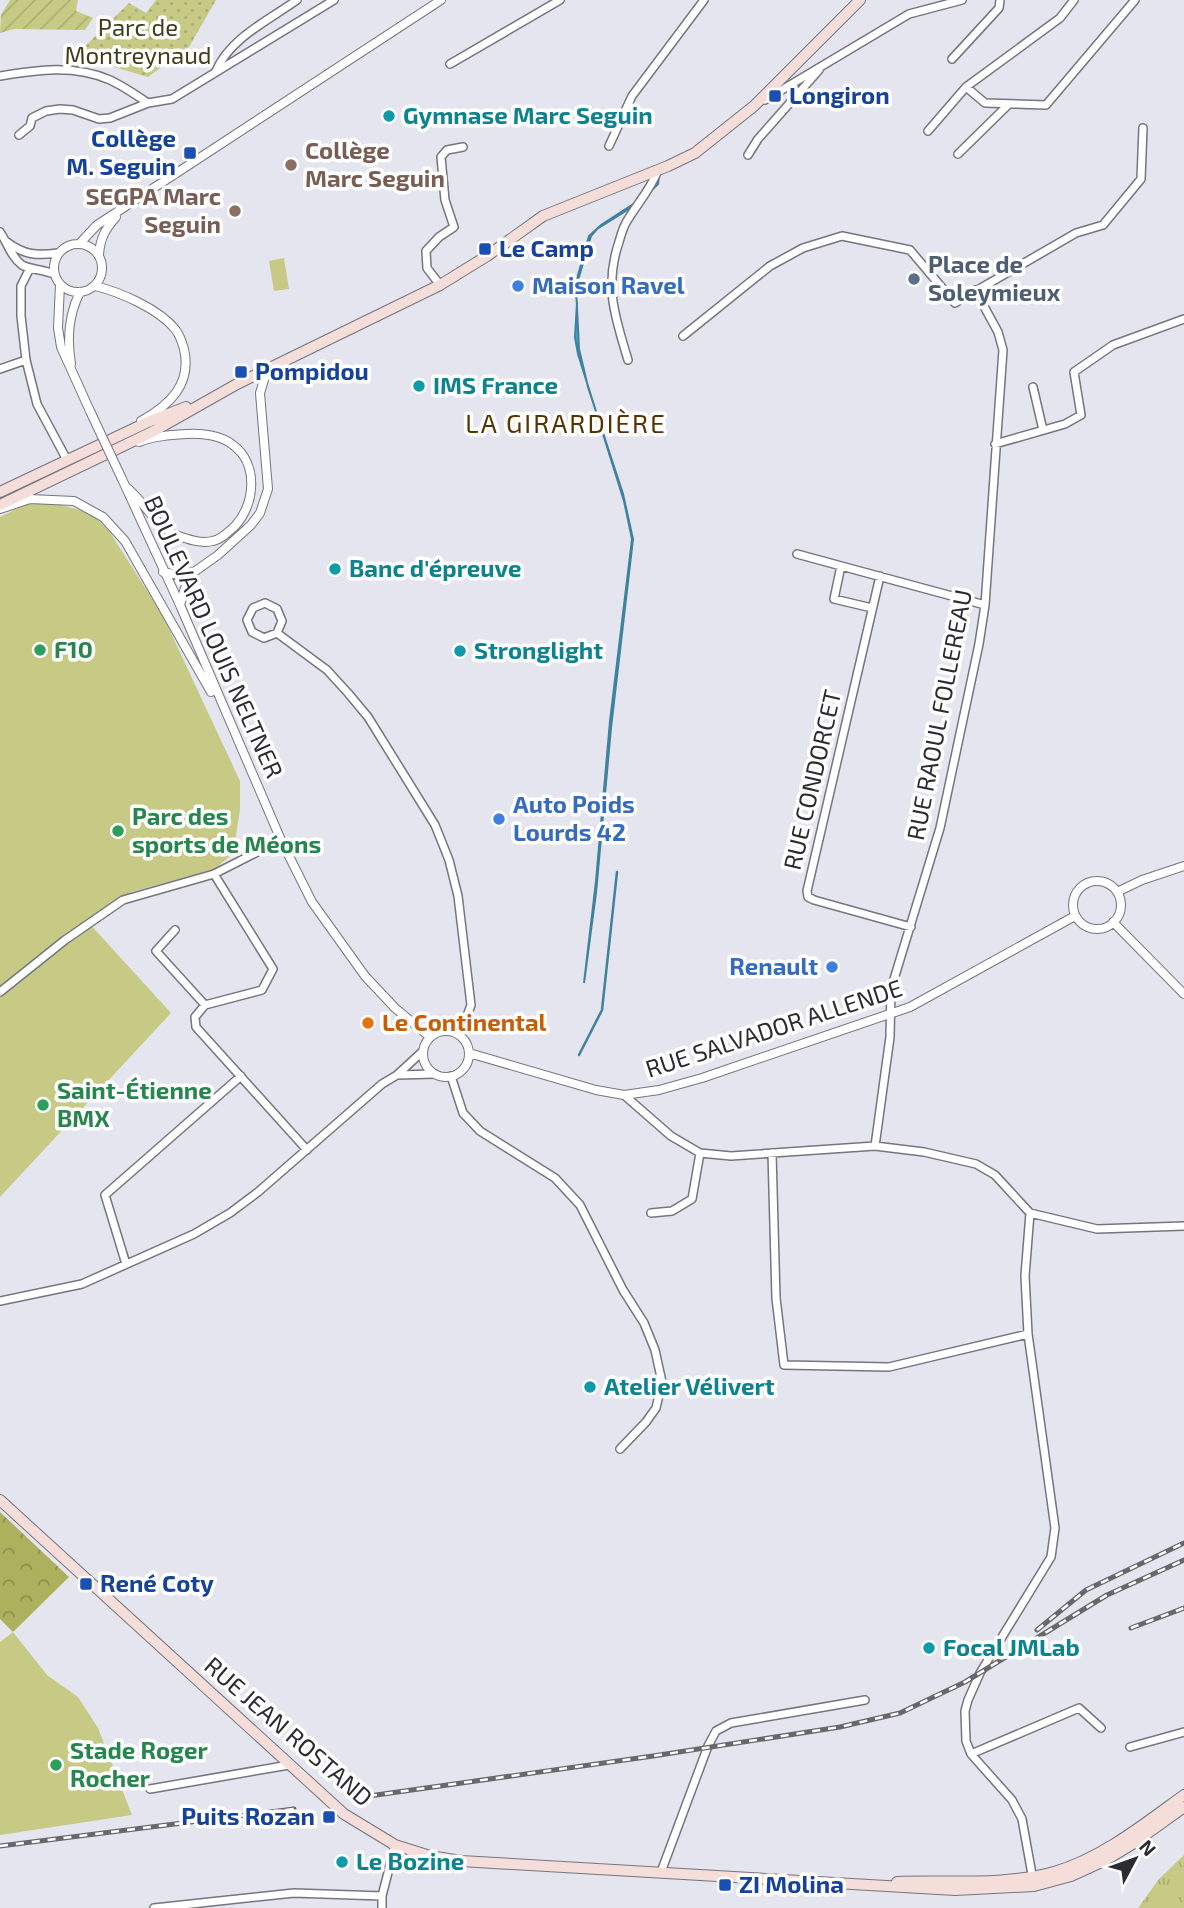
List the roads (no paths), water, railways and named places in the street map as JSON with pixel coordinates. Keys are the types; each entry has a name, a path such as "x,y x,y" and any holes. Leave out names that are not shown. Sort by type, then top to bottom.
{"main road":[{"path":"0,507 154,431 216,395 440,285 543,216 695,153 754,106 860,0"},
{"path":"0,492 148,422 216,395"},
{"name":"RUE JEAN ROSTAND","path":"0,1500 344,1814 396,1844 430,1856 461,1861 635,1873 661,1872 858,1884 1033,1881 1071,1877 1105,1860 1184,1807"},
{"name":"RUE JEAN ROSTAND","path":"1033,1881 1078,1863 1118,1841 1184,1792"}],"street":[{"path":"216,72 220,61 236,43 297,0"},
{"path":"19,135 30,126 32,118 46,111 73,110 99,119 110,118 148,103 172,99 334,0"},
{"path":"80,243 97,225 441,0"},
{"path":"450,64 560,0"},
{"path":"609,146 632,96 704,0"},
{"path":"929,9 937,0"},
{"path":"754,106 909,13 962,0"},
{"path":"952,59 999,8 1000,0"},
{"path":"928,131 966,87 1060,18 1074,0"},
{"path":"966,87 985,103 1046,105 1135,0"},
{"path":"748,155 758,139 824,64"},
{"path":"0,76 46,68 89,72 111,80 148,103"},
{"path":"958,153 1009,104"},
{"path":"683,336 770,266 803,247 842,236 910,250 955,303 1076,233 1103,225 1140,179 1143,128"},
{"path":"440,285 427,268 426,251 454,226 445,200 441,157 447,150 463,148"},
{"path":"628,360 614,316 610,289 613,260 626,222 654,181 658,170"},
{"path":"95,286 103,271 99,255 101,238 107,226 123,209"},
{"path":"0,232 22,265 41,268 54,274"},
{"path":"6,241 18,251 30,254 58,253 72,244 80,243 94,249 99,255"},
{"path":"58,253 54,274 61,285 80,292 95,286 117,292 166,319 177,331 187,360 184,382 174,398 146,419 84,452"},
{"path":"30,268 21,286 20,316 26,360 37,404 67,460"},
{"name":"BOULEVARD LOUIS NELTNER","path":"61,285 58,328 61,347 73,378 180,605 281,840 312,902 338,942 395,1008 430,1037"},
{"name":"RUE RAOUL FOLLEREAU","path":"875,1146 890,1037 891,989 940,828 985,605 1003,350 998,332 975,290"},
{"name":"BOULEVARD LOUIS NELTNER","path":"73,378 68,334 72,309 80,292"},
{"path":"995,444 1065,424 1081,415 1074,372 1113,345 1184,319"},
{"path":"1,369 26,360"},
{"path":"180,605 185,587 194,572 218,555 251,525 260,513 268,489 260,393 267,370"},
{"path":"1033,387 1043,430"},
{"path":"88,463 144,440 198,433 221,438 234,445 245,460 251,476 247,510 225,535 212,541 197,541 173,534 156,520 124,482"},
{"path":"0,507 30,499 74,501 103,517 125,541 230,725"},
{"path":"797,554 985,605"},
{"path":"841,566 834,600 872,608"},
{"path":"163,572 178,575 194,572"},
{"name":"RUE CONDORCET","path":"880,576 807,891 808,897 814,900 911,927"},
{"path":"265,603 277,609 282,621 276,633 264,638 252,632 247,620 253,608 265,603"},
{"path":"276,633 327,670 348,693 382,739 435,825 449,860 458,897 471,1007 460,1035"},
{"path":"0,992 65,940 123,900 214,874 281,840"},
{"path":"1117,892 1184,866"},
{"path":"214,874 273,969 262,990 205,1005 195,1017 196,1027 307,1150"},
{"path":"1088,882 1104,882 1117,892 1121,908 1113,922 1100,929 1093,929 1075,916 1073,900 1076,892 1088,882"},
{"name":"RUE SALVADOR ALLENDE","path":"469,1053 596,1090 624,1095 659,1090 702,1078 910,1007 1075,916"},
{"path":"1113,922 1183,991"},
{"path":"175,930 156,951 205,1005"},
{"path":"0,1301 82,1284 194,1234 230,1213 382,1084 397,1075 423,1051 430,1037 442,1030 460,1035 468,1045 466,1066 451,1076 397,1075"},
{"path":"423,1051 426,1066 435,1074"},
{"path":"126,1264 106,1195 241,1076"},
{"path":"451,1076 463,1113 480,1131 555,1178 580,1205 623,1290 643,1323 655,1350 662,1382 656,1408 620,1449"},
{"path":"624,1095 671,1136 700,1153 731,1156 875,1146 924,1152 976,1164 995,1175 1030,1213 1097,1228 1184,1226"},
{"path":"651,1213 672,1210 692,1199 700,1153"},
{"path":"772,1153 776,1298 784,1365 889,1367 1028,1334"},
{"path":"1030,1213 1025,1276 1028,1334 1055,1528 1051,1557 980,1673 968,1700 965,1725 966,1741 971,1754 1012,1800 1022,1819 1033,1881"},
{"path":"661,1872 697,1772 716,1731 731,1723 865,1700"},
{"path":"971,1754 1079,1708 1101,1728"},
{"path":"1130,1747 1184,1732"},
{"path":"150,1789 289,1765"},
{"path":"382,1908 382,1896 396,1844"},
{"path":"154,1908 294,1893 382,1896"}],"water":[{"path":"659,176 658,184 637,204 597,229 591,236 576,287 577,300 575,286 589,236 601,225 638,201 655,186"},
{"path":"577,305 579,349 587,383 575,337"},
{"path":"596,410 623,494 633,539 584,983 610,721 632,539 624,501"}],"waterway":[{"path":"579,1055 602,1010 617,872"}],"railway":[{"path":"1037,1630 1086,1590 1184,1543"},
{"path":"369,1796 840,1727 900,1713 965,1682 1107,1595 1184,1560"},
{"path":"1131,1628 1184,1608"},
{"path":"0,1846 294,1809"}],"place":[{"name":"Longiron","path":"775,96"},
{"name":"Gymnase Marc Seguin","path":"389,116"},
{"name":"Collège M. Seguin","path":"190,153"},
{"name":"Collège Marc Seguin","path":"291,165"},
{"name":"SEGPA Marc Seguin","path":"235,211"},
{"name":"Le Camp","path":"485,249"},
{"name":"Place de Soleymieux","path":"914,279"},
{"name":"Maison Ravel","path":"518,286"},
{"name":"Pompidou","path":"241,372"},
{"name":"IMS France","path":"419,386"},
{"name":"Banc d'épreuve","path":"335,569"},
{"name":"F10","path":"40,650"},
{"name":"Stronglight","path":"460,651"},
{"name":"Auto Poids Lourds 42","path":"499,819"},
{"name":"Parc des sports de Méons","path":"118,831"},
{"name":"Renault","path":"832,967"},
{"name":"Le Continental","path":"368,1023"},
{"name":"Saint-Étienne BMX","path":"43,1105"},
{"name":"Atelier Vélivert","path":"590,1387"},
{"name":"René Coty","path":"86,1584"},
{"name":"Focal JMLab","path":"929,1648"},
{"name":"Stade Roger Rocher","path":"56,1765"},
{"name":"Puits Rozan","path":"329,1817"},
{"name":"Le Bozine","path":"342,1862"},
{"name":"ZI Molina","path":"725,1885"}],"district":[{"name":"LA GIRARDIÈRE","path":"566,424"}],"park label":[{"name":"Parc de Montreynaud","path":"138,42"}]}
